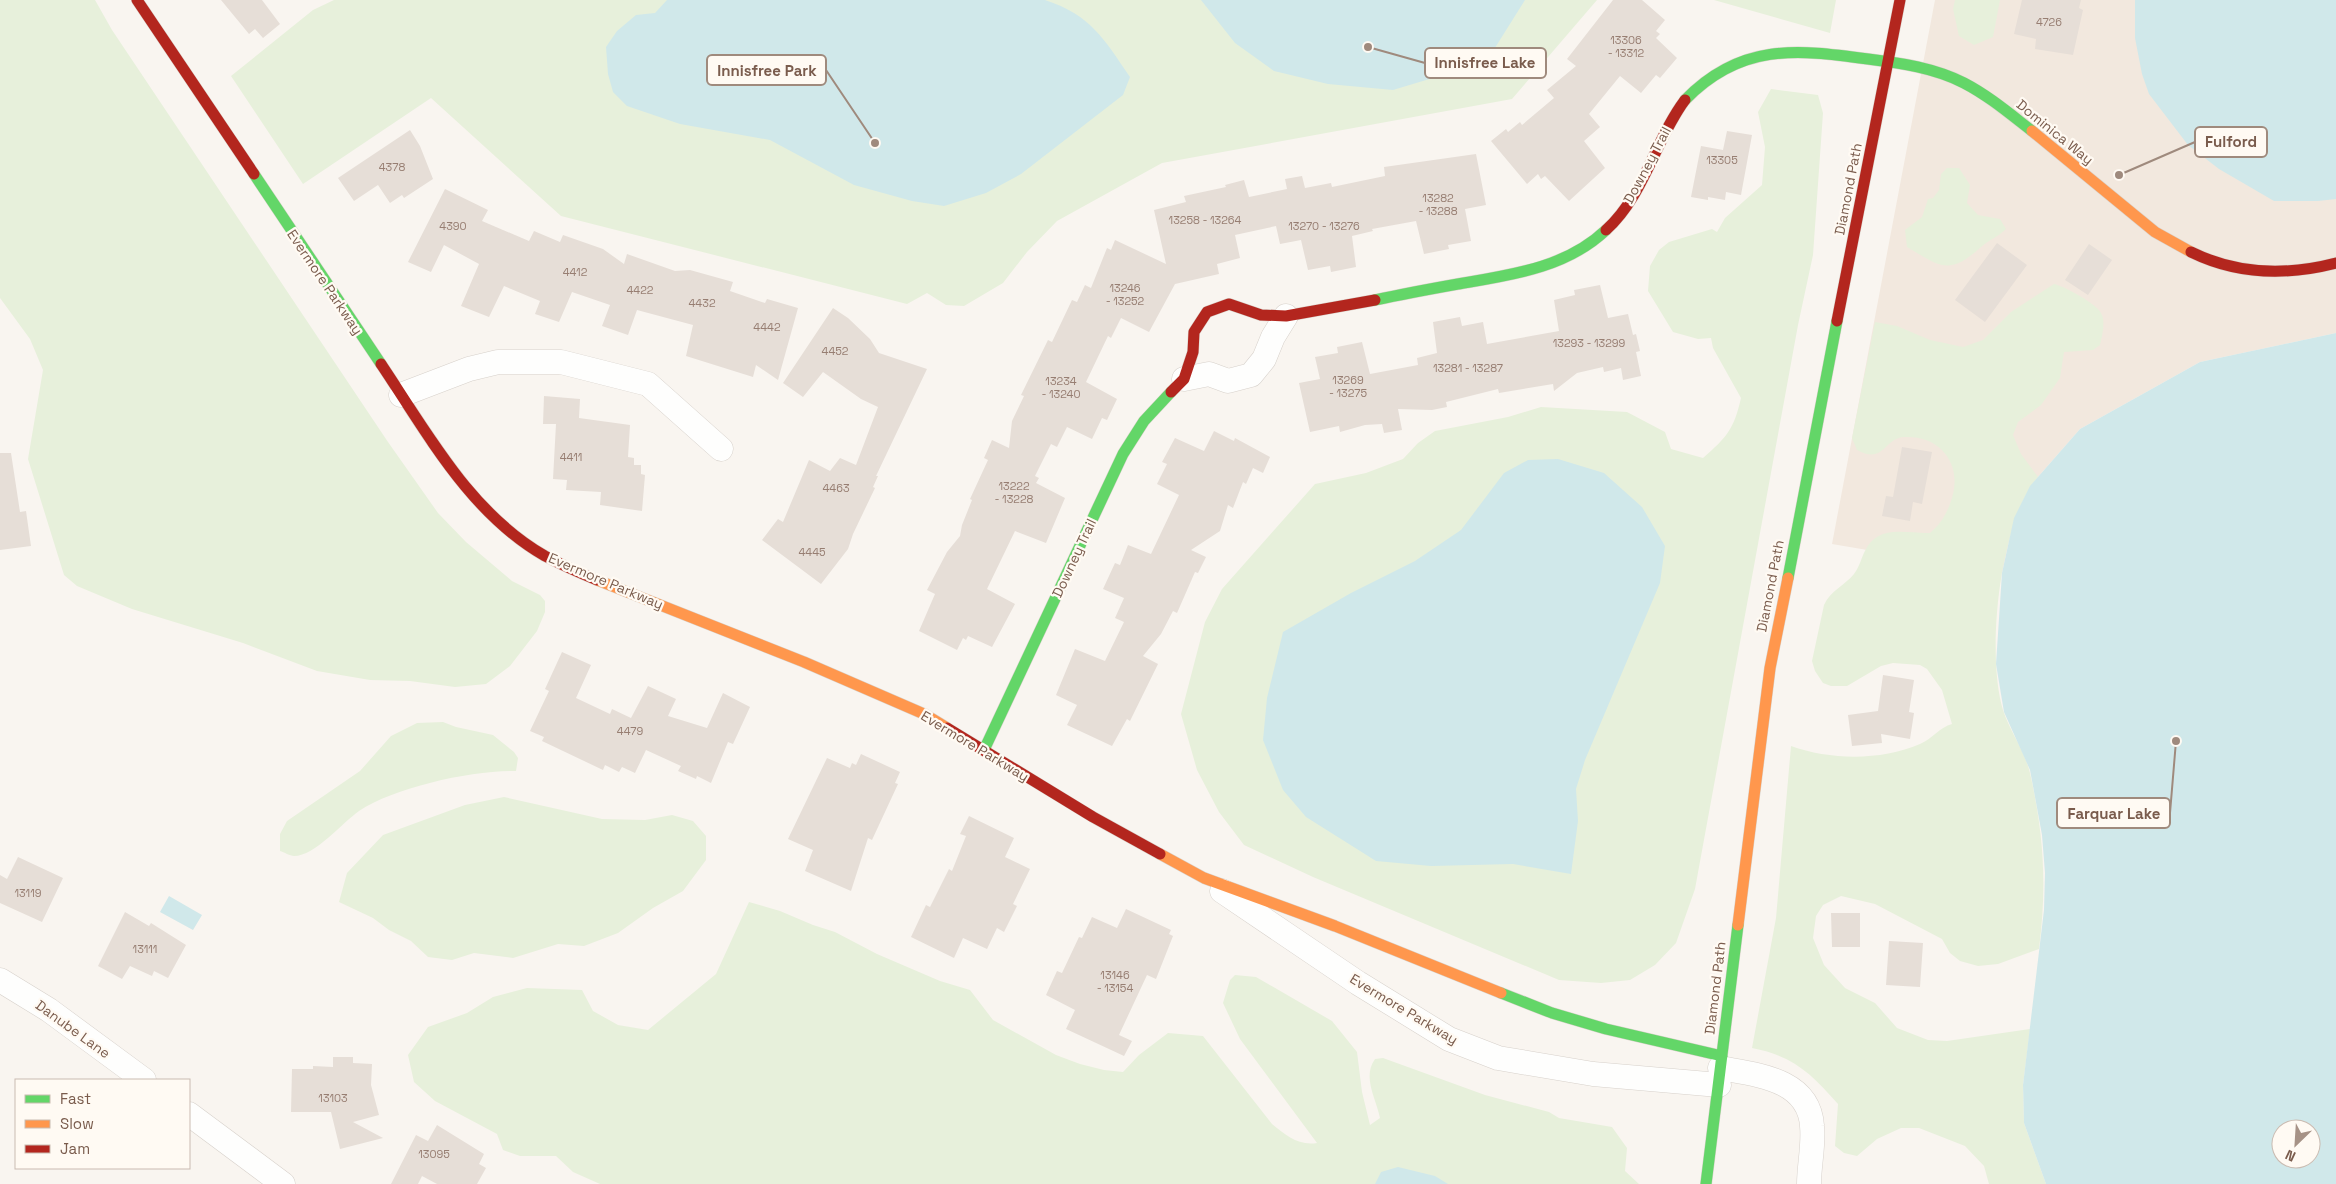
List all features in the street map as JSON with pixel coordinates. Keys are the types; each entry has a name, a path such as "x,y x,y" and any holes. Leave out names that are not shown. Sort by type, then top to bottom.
{"street":[{"name":"Evermore Parkway","path":"137,0 400,395 472,495 506,528 545,556 588,576 804,662 924,714 1093,817 1204,878 1358,983 1449,1039 1498,1058 1593,1074 1720,1069"},
{"name":"Diamond Path","path":"1706,1184 1770,668 1900,0"},
{"name":"Downey Trail","path":"984,750 1122,454 1144,422 1184,379 1193,352 1194,332 1207,312 1229,304 1261,315 1286,316 1530,271 1569,257 1596,240 1618,218 1637,190 1668,124 1682,104 1703,83 1734,65 1762,55 1787,51 1834,54 1888,61"},
{"name":"Dominica Way","path":"1888,61 1940,72 1978,90 2155,232 2183,250 2238,268 2263,272 2317,269 2336,264"},
{"path":"1184,379 1209,374 1228,381 1251,375 1264,359 1273,337 1286,316"},
{"path":"400,395 469,369 498,362 561,362 648,384 721,449"},
{"name":"Evermore Parkway","path":"1204,878 1335,926 1552,1013 1720,1069"},
{"name":"Danube Lane","path":"0,980 50,1010 143,1079"},
{"path":"1720,1069 1773,1079 1789,1086 1800,1097 1808,1111 1812,1127 1809,1184"},
{"path":"190,1115 283,1184"}],"shaded area":[{"path":"1935,0 2336,0 2336,333 2200,362 2080,429 2030,486 2014,518 2002,573 1832,544"}],"green space":[{"path":"0,0 95,0 112,30 388,442 438,513 466,542 512,581 540,595 545,601 545,612 537,631 510,666 486,684 455,687 410,681 370,680 317,671 243,643 132,609 77,586 64,575 28,459 43,370 30,339 0,298"},
{"path":"334,0 1597,0 1512,99 1162,163 1057,221 1027,252 1003,283 964,306 946,305 927,293 907,304 561,216 431,98 303,184 231,76 313,10"},
{"path":"1714,0 1836,0 1830,33"},
{"path":"1955,0 2000,0 1993,37 1974,45 1959,36 1953,9"},
{"path":"1771,89 1818,95 1823,113 1813,255 1798,325 1695,889 1676,943 1655,965 1630,980 1601,983 1559,980 1313,877 1244,845 1219,812 1197,770 1181,714 1205,622 1222,589 1315,484 1366,473 1403,459 1418,443 1435,431 1508,417 1541,407 1627,412 1665,432 1671,449 1703,458 1711,451 1724,438 1732,425 1741,398 1713,348 1711,338 1698,339 1673,332 1648,291 1650,266 1659,250 1669,242 1712,229 1717,232 1725,218 1762,185 1765,147 1758,112"},
{"path":"1947,168 1959,168 1970,185 1967,203 1978,215 2000,219 2006,229 1961,262 1952,265 1928,260 1907,247 1905,230 1922,217 1928,199 1933,198 1939,190 1941,174"},
{"path":"2054,284 2087,300 2098,309 2102,317 2103,333 2100,345 2093,350 2064,352 2060,378 2041,405 2018,422 2013,435 2021,454 2038,477 2025,498 2014,525 2005,556 1996,624 1998,686 2003,710 2028,765 2035,796 2041,839 2043,904 2039,949 1998,964 1978,966 1960,961 1950,953 1942,939 1875,904 1841,896 1823,905 1816,916 1813,938 1824,965 1845,988 1875,1003 1897,1028 1928,1040 1947,1041 2030,1029 2023,1085 2024,1123 2046,1184 1989,1184 1984,1166 1965,1146 1919,1128 1901,1128 1877,1139 1857,1156 1844,1153 1835,1146 1838,1104 1819,1083 1800,1067 1779,1056 1752,1048 1776,918 1791,746 1822,754 1856,757 1872,756 1905,750 1920,744 1952,724 1942,690 1927,669 1920,665 1893,663 1881,666 1847,686 1831,686 1823,683 1815,671 1812,661 1824,605 1830,596 1854,574 1872,541 1886,533 1930,533 1944,516 1953,494 1954,471 1950,461 1937,445 1927,440 1897,438 1878,453 1873,454 1866,454 1857,450 1852,438 1875,322 1897,326 1930,340 1963,347 1983,340 2011,312"},
{"path":"443,722 456,727 493,735 514,752 518,758 516,771 478,773 435,782 393,794 359,811 311,851 294,856 280,851 280,834 287,821 360,771 391,736 417,723"},
{"path":"504,797 602,819 645,820 672,815 693,821 706,836 706,860 683,891 653,908 618,933 584,946 558,944 513,958 474,953 452,960 428,957 411,941 389,930 373,918 339,902 347,873 383,835 465,805"},
{"path":"749,902 780,911 835,932 877,954 940,981 970,990 993,1020 1056,1055 1080,1064 1104,1070 1123,1072 1139,1055 1168,1033 1203,1036 1272,1124 1287,1136 1298,1141 1317,1143 1240,1039 1223,1003 1230,980 1235,975 1256,977 1332,1021 1357,1052 1362,1092 1370,1125 1380,1118 1371,1088 1371,1066 1375,1059 1383,1058 1485,1095 1549,1112 1559,1118 1612,1127 1627,1148 1625,1171 1639,1184 600,1184 573,1172 556,1156 520,1156 503,1150 497,1134 435,1101 414,1082 408,1055 428,1027 467,1013 493,997 527,988 582,990 593,1011 618,1025 648,1030 716,974"}],"water":[{"path":"667,0 1045,0 1074,13 1095,30 1130,77 1123,95 1021,174 986,193 944,206 912,201 854,185 770,140 680,124 627,106 613,92 608,74 606,47 617,31 636,15 655,13"},
{"path":"1201,0 1525,0 1493,51 1446,74 1393,90 1328,84 1274,71 1235,43"},
{"path":"2135,0 2336,0 2336,199 2274,201 2219,169 2188,145 2149,94 2142,74 2135,38"},
{"path":"2336,333 2336,1184 2046,1184 2024,1123 2023,1085 2044,910 2045,873 2042,835 2030,770 2004,712 1996,664 2002,573 2014,518 2030,486 2080,429 2200,362"},
{"path":"1558,459 1604,473 1642,507 1665,546 1660,583 1585,760 1576,789 1578,821 1571,874 1513,864 1431,866 1376,861 1306,817 1283,790 1263,740 1267,698 1283,632 1351,593 1415,561 1461,530 1504,473 1528,460"},
{"path":"169,896 202,915 193,930 160,912"},
{"path":"1398,1167 1435,1176 1448,1184 1375,1184 1381,1172"}],"building":[{"path":"221,0 262,0 280,24 263,38 255,29 249,34"},
{"path":"1613,0 1642,0 1665,20 1656,31 1660,34 1656,38 1677,58 1660,78 1656,75 1641,93 1620,76 1589,114 1600,127 1584,141 1605,168 1569,201 1545,176 1541,179 1538,174 1527,184 1491,141 1506,129 1508,132 1520,122 1522,125 1554,98 1547,90 1576,66 1567,59"},
{"path":"2022,0 2081,0 2079,8 2083,10 2073,55 2035,49 2036,39 2014,34"},
{"path":"410,130 420,146 433,179 404,198 402,195 390,203 378,185 354,201 338,178"},
{"path":"1727,131 1752,135 1741,195 1726,192 1725,200 1691,197 1701,146 1723,150"},
{"path":"1476,154 1486,205 1465,209 1471,241 1448,245 1449,249 1424,254 1416,221 1372,229 1373,231 1352,236 1356,267 1331,272 1330,266 1308,270 1301,240 1280,244 1276,226 1235,235 1240,258 1217,264 1219,274 1175,284 1149,332 1121,318 1111,338 1108,336 1086,382 1117,399 1107,420 1102,418 1092,439 1067,427 1057,447 1051,444 1035,476 1039,478 1036,483 1065,498 1046,543 1015,531 987,589 1015,604 992,647 968,636 966,640 963,638 957,650 919,631 935,594 927,590 947,552 960,536 962,525 972,500 970,499 988,460 984,458 992,440 1009,448 1012,421 1024,396 1021,395 1048,340 1052,342 1072,300 1077,302 1085,285 1091,288 1107,248 1111,250 1115,240 1166,264 1154,210 1186,202 1184,196 1226,187 1225,185 1244,180 1249,197 1287,189 1285,179 1302,176 1305,188 1331,183 1332,187 1385,176 1384,167"},
{"path":"445,189 488,210 482,221 529,241 534,231 560,242 563,235 603,249 624,264 627,254 675,271 690,270 733,282 730,291 765,303 767,299 798,308 778,380 756,365 753,377 686,356 693,325 637,310 628,335 602,326 610,305 572,292 559,322 535,314 540,301 504,286 489,317 461,306 479,264 444,245 431,272 408,262"},
{"path":"1997,243 2027,265 1985,322 1955,300"},
{"path":"2089,244 2112,260 2088,295 2065,280"},
{"path":"1600,285 1608,318 1628,314 1633,335 1636,334 1640,351 1636,352 1641,376 1623,380 1621,368 1604,372 1603,367 1577,373 1554,391 1553,384 1499,393 1498,389 1446,402 1447,407 1432,410 1398,409 1402,430 1384,433 1382,424 1365,425 1340,432 1339,426 1310,432 1299,383 1320,379 1315,357 1338,353 1337,347 1362,342 1370,374 1418,365 1417,358 1437,353 1433,322 1460,317 1462,326 1483,322 1487,344 1559,331 1554,300 1575,295 1574,290"},
{"path":"833,308 848,318 870,339 879,353 927,369 876,476 878,476 873,487 875,488 848,549 821,584 762,540 778,519 783,522 809,460 830,471 840,458 856,465 878,407 861,399 823,372 803,397 783,383"},
{"path":"544,396 580,399 579,418 630,425 628,457 634,458 634,465 641,465 641,474 645,475 642,511 600,505 601,492 566,490 567,480 553,479 556,424 543,424"},
{"path":"1214,431 1234,441 1235,438 1270,457 1263,473 1253,468 1246,484 1243,482 1233,508 1228,505 1220,531 1191,550 1206,557 1198,573 1195,572 1177,613 1173,611 1161,634 1143,656 1158,664 1130,721 1127,719 1112,746 1067,725 1077,705 1056,695 1075,649 1105,661 1124,622 1115,618 1124,598 1103,589 1115,563 1120,565 1128,545 1151,554 1179,495 1157,484 1167,464 1162,462 1175,438 1204,451"},
{"path":"1902,447 1932,452 1922,504 1913,502 1910,521 1882,516 1886,496 1893,497"},
{"path":"0,453 11,453 20,512 26,511 31,546 0,550"},
{"path":"562,652 591,665 576,698 610,714 612,709 631,718 648,686 676,699 668,716 707,728 723,693 750,707 733,744 728,742 711,783 697,776 696,779 678,771 681,766 646,750 635,773 622,767 619,772 605,765 603,770 542,741 544,737 530,731 549,691 545,689"},
{"path":"1883,675 1914,680 1909,712 1914,713 1910,739 1881,734 1882,743 1852,746 1848,715 1878,711"},
{"path":"861,754 900,772 895,783 898,784 872,840 868,838 851,891 805,871 813,850 788,839 827,758 850,768 852,763 856,765"},
{"path":"969,816 1014,838 1005,857 1030,869 1013,904 1017,906 1004,932 997,928 987,949 963,938 954,958 911,937 926,905 930,907 949,869 952,871 966,836 960,834"},
{"path":"18,857 63,878 42,922 0,903 0,875 7,879"},
{"path":"1126,909 1171,930 1169,934 1173,936 1156,979 1147,975 1119,1035 1132,1041 1124,1056 1066,1029 1075,1010 1046,995 1057,971 1062,973 1079,937 1082,938 1092,917 1117,928"},
{"path":"125,912 149,926 151,923 186,945 168,978 154,971 152,976 130,966 122,979 98,966"},
{"path":"1831,913 1860,913 1860,947 1832,947"},
{"path":"1889,941 1923,943 1920,987 1886,985"},
{"path":"333,1057 353,1057 353,1063 372,1064 371,1085 379,1115 353,1122 383,1138 340,1149 331,1112 291,1112 292,1069 313,1069 313,1066 333,1067"},
{"path":"437,1125 484,1154 479,1164 486,1168 477,1184 437,1184 422,1176 418,1184 391,1184 416,1135 428,1141"}],"traffic: fast":[{"path":"1685,100 1706,81 1727,68 1748,59 1770,54 1817,53 1893,62 1941,73 1964,83 1982,94 2032,131"},
{"path":"254,174 381,364"},
{"path":"1375,300 1537,268 1573,253 1590,243 1606,230"},
{"path":"1788,578 1837,321"},
{"path":"984,750 1123,454 1144,421 1171,392"},
{"path":"1706,1184 1738,925"},
{"path":"1501,993 1552,1013 1606,1029 1722,1056"}],"traffic: slow":[{"path":"2032,131 2155,232 2191,252"},
{"path":"1738,925 1770,668 1788,578"},
{"path":"597,580 804,662 924,714 947,728"},
{"path":"1160,854 1204,878 1335,926 1501,993"}],"traffic: jam":[{"path":"137,0 254,174"},
{"path":"1837,321 1900,0"},
{"path":"1606,230 1630,201 1665,132 1685,100"},
{"path":"2191,252 2226,265 2262,271 2299,270 2336,263"},
{"path":"1171,392 1184,379 1193,352 1194,332 1207,312 1229,304 1261,315 1286,316 1375,300"},
{"path":"381,364 452,470 494,518 518,538 545,556 597,580"},
{"path":"947,728 1093,817 1160,854"}],"place":[{"name":"Innisfree Lake","path":"1368,47"},
{"name":"Innisfree Park","path":"875,143"},
{"name":"Fulford","path":"2119,175"},
{"name":"Farquar Lake","path":"2176,741"}]}
